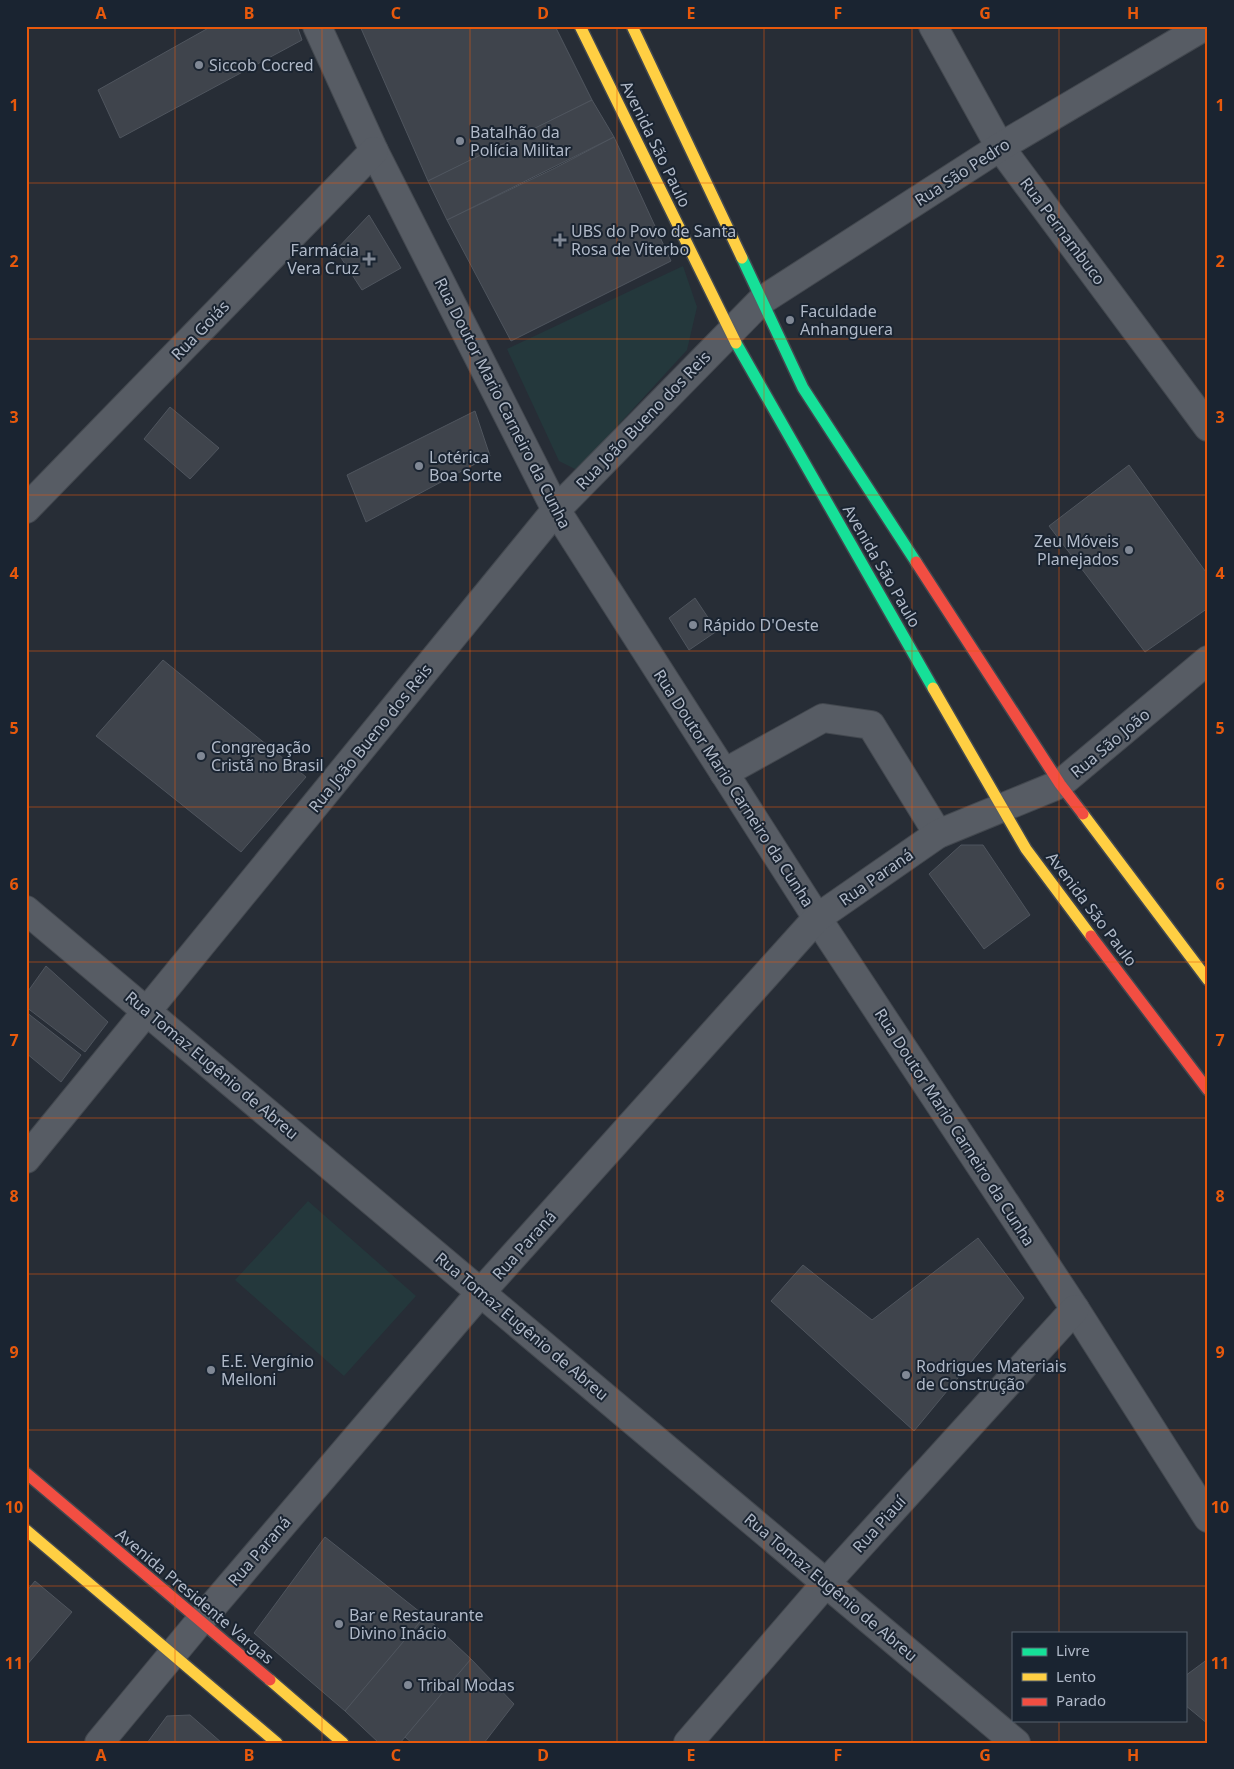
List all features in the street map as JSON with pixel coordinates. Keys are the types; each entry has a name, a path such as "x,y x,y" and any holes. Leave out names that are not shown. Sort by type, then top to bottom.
{"main road":[{"name":"Avenida São Paulo","path":"580,26 729,332 1002,809 1026,849 1208,1090"},
{"name":"Avenida São Paulo","path":"632,26 803,388 1060,784 1208,980"},
{"name":"Avenida Presidente Vargas","path":"26,1473 343,1743"},
{"path":"26,1530 277,1743"}],"street":[{"name":"Rua Doutor Mario Carneiro da Cunha","path":"317,26 374,151 556,510 818,918 1075,1309 1208,1518"},
{"name":"Rua Pernambuco","path":"933,26 1000,147 1208,427"},
{"name":"Rua São Pedro","path":"729,332 762,301 1000,147 1205,26"},
{"name":"Rua Goiás","path":"26,509 374,151"},
{"name":"Rua João Bueno dos Reis","path":"26,1159 556,510 729,332"},
{"name":"Rua São João","path":"1002,809 1060,784 1208,660"},
{"path":"724,773 823,718 871,725 938,834"},
{"name":"Rua Paraná","path":"99,1743 172,1654 481,1292 818,918 938,834 1002,809"},
{"name":"Rua Tomaz Eugênio de Abreu","path":"26,910 1016,1743"},
{"name":"Rua Piauí","path":"688,1743 826,1583 1075,1309"}],"green space":[{"path":"683,266 697,307 687,350 577,470 559,461 507,349"},
{"path":"308,1201 416,1296 344,1376 235,1280"}],"building":[{"name":"Siccob Cocred","path":"212,26 297,26 302,40 120,138 98,90"},
{"name":"Batalhão da Polícia Militar","path":"360,26 555,26 592,100 428,181"},
{"path":"592,100 614,137 447,220 428,181"},
{"name":"UBS do Povo de Santa Rosa de Viterbo","path":"614,137 671,261 511,341 447,220 555,168"},
{"name":"Farmácia Vera Cruz","path":"369,215 401,268 362,290 336,250"},
{"path":"170,407 219,448 190,479 144,439"},
{"name":"Lotérica Boa Sorte","path":"475,411 490,456 366,522 347,475"},
{"name":"Zeu Móveis Planejados","path":"1129,465 1208,575 1208,608 1145,652 1049,526"},
{"name":"Rápido D'Oeste","path":"695,598 717,631 689,650 669,618"},
{"name":"Congregação Cristã no Brasil","path":"163,660 306,777 241,852 96,736"},
{"path":"961,845 983,845 1030,915 984,949 929,874"},
{"path":"46,966 108,1022 85,1052 26,1007 26,994"},
{"path":"26,1012 81,1055 61,1082 26,1053"},
{"name":"Rodrigues Materiais de Construção","path":"978,1238 1024,1298 914,1431 771,1301 803,1265 872,1320"},
{"name":"Bar e Restaurante Divino Inácio","path":"325,1537 425,1616 345,1711 254,1633"},
{"path":"35,1581 72,1612 26,1666 26,1592"},
{"name":"Tribal Modas","path":"425,1616 471,1659 400,1743 379,1743 345,1711"},
{"path":"471,1659 514,1704 484,1743 412,1743 405,1737"},
{"path":"1208,1659 1208,1724 1186,1706 1186,1675"},
{"path":"190,1715 222,1743 147,1743 167,1716"}],"traffic: fast":[{"path":"742,258 803,388 916,562"},
{"path":"736,343 933,688"}],"traffic: slow":[{"path":"580,26 736,343"},
{"path":"632,26 742,258"},
{"path":"933,688 1026,849 1091,936"},
{"path":"1083,814 1208,980"},
{"path":"26,1530 277,1743"},
{"path":"270,1680 343,1743"}],"traffic: jam":[{"path":"916,562 1060,784 1083,814"},
{"path":"1091,936 1208,1090"},
{"path":"26,1473 270,1680"}],"place":[{"name":"Siccob Cocred","path":"199,65"},
{"name":"Batalhão da Polícia Militar","path":"460,141"},
{"name":"UBS do Povo de Santa Rosa de Viterbo","path":"560,240"},
{"name":"Farmácia Vera Cruz","path":"369,259"},
{"name":"Faculdade Anhanguera","path":"790,320"},
{"name":"Lotérica Boa Sorte","path":"419,466"},
{"name":"Zeu Móveis Planejados","path":"1129,550"},
{"name":"Rápido D'Oeste","path":"693,625"},
{"name":"Congregação Cristã no Brasil","path":"201,756"},
{"name":"E.E. Vergínio Melloni","path":"211,1370"},
{"name":"Rodrigues Materiais de Construção","path":"906,1375"},
{"name":"Bar e Restaurante Divino Inácio","path":"339,1624"},
{"name":"Tribal Modas","path":"408,1685"}]}
